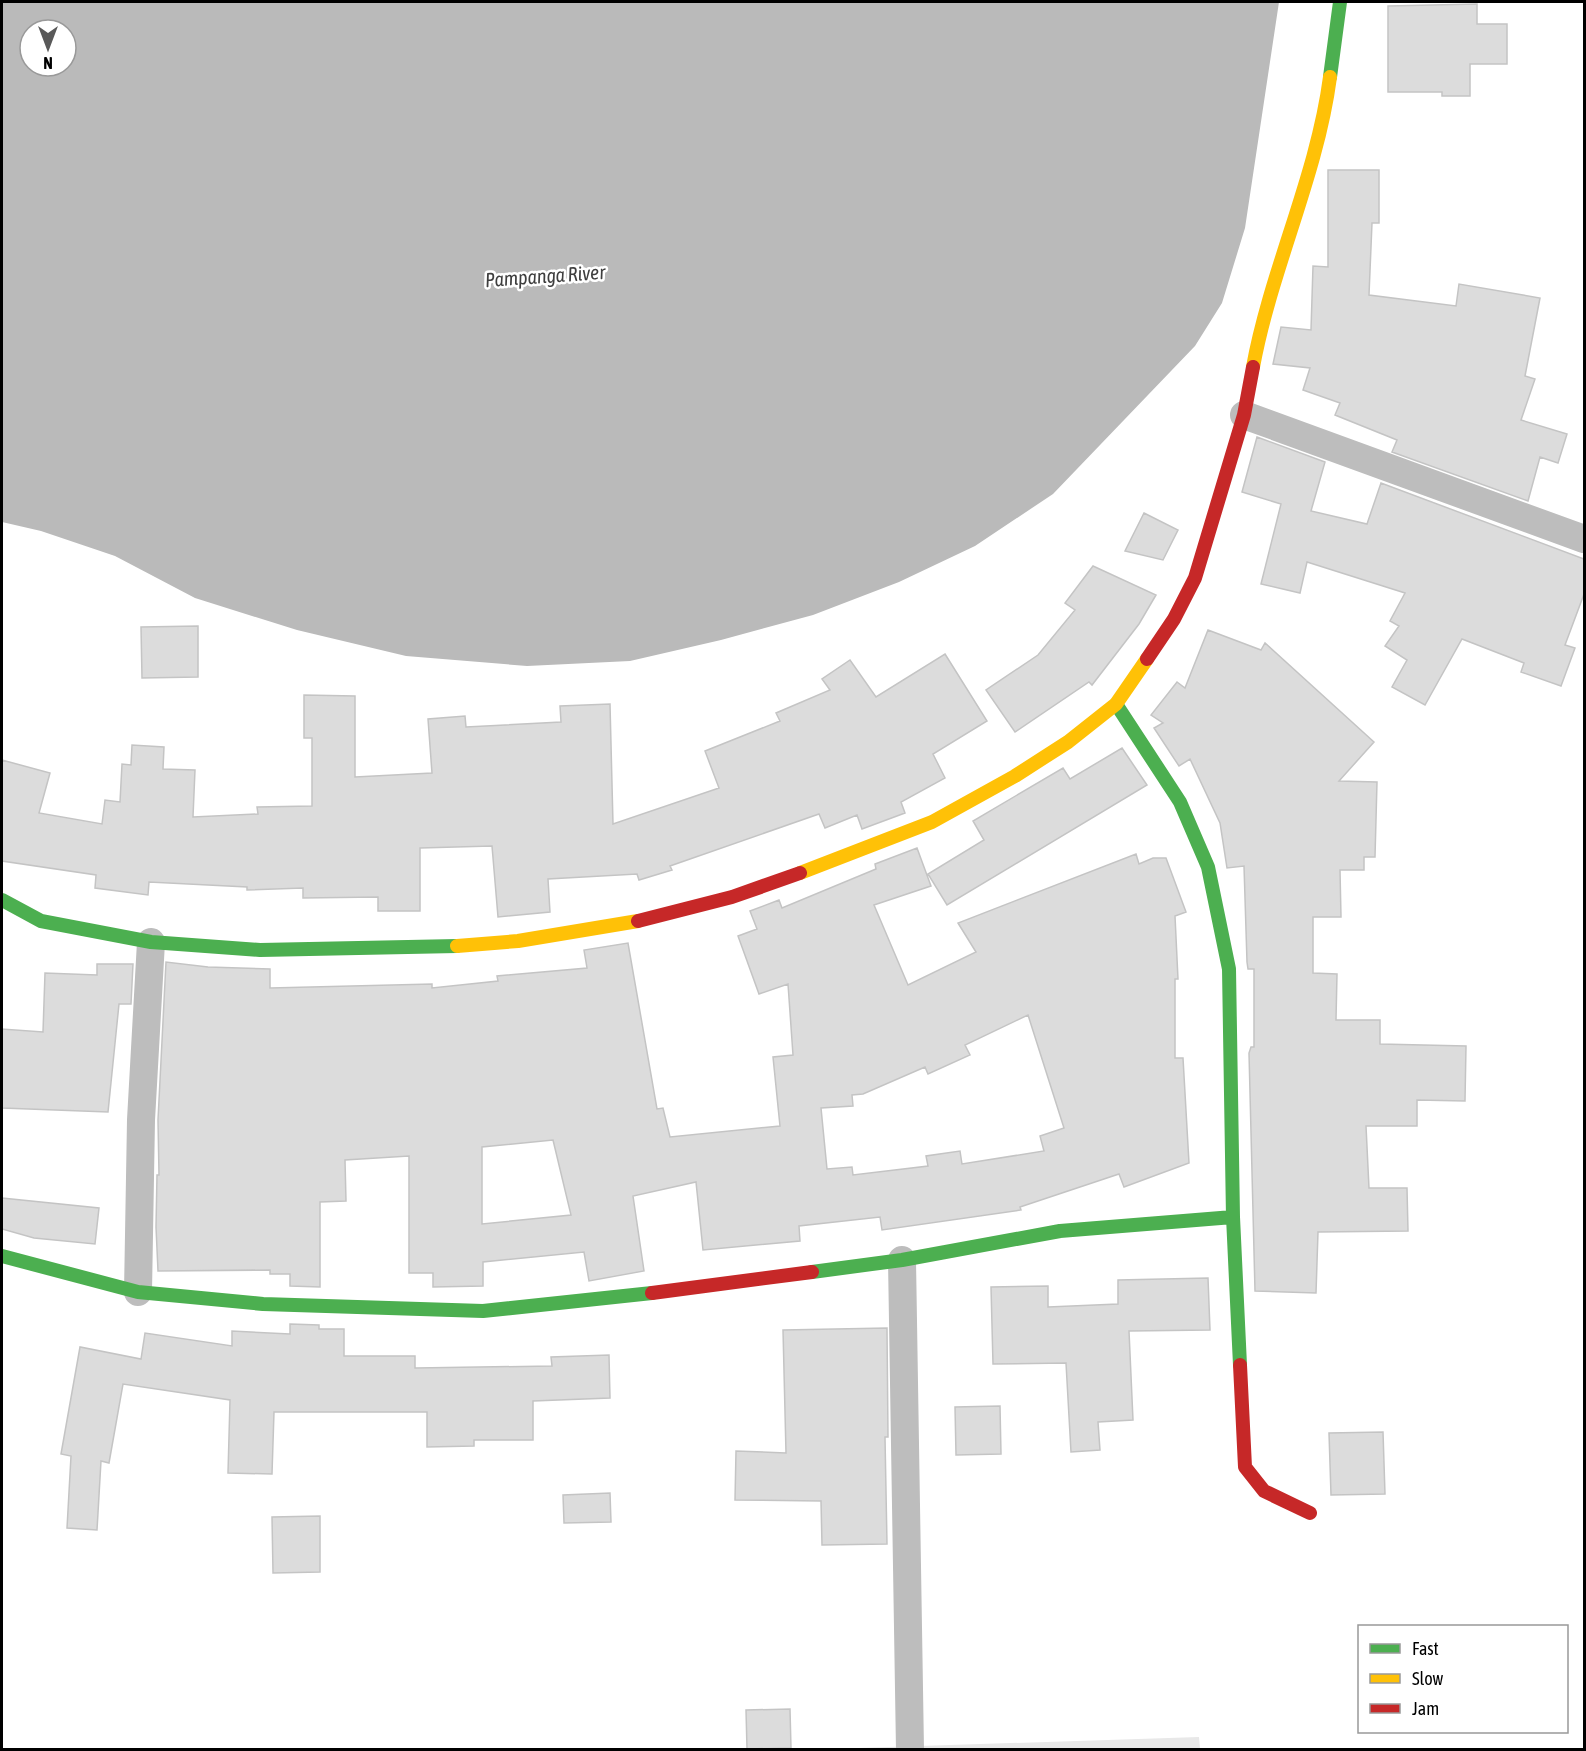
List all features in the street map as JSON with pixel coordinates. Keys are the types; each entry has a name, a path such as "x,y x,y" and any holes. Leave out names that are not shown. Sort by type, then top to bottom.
{"street":[{"path":"2,900 41,921 151,942 260,950 423,948 518,941 621,926 732,897 932,822 1016,776 1068,742 1116,704 1174,619 1195,578 1211,532 1244,415 1258,340 1276,272 1324,115 1340,2"},
{"path":"1244,415 1584,539"},
{"path":"1116,704 1180,802 1208,867 1229,969 1233,1217 1245,1467 1252,1482 1268,1494 1310,1513"},
{"path":"138,1292 141,1120 151,942"},
{"path":"2,1256 138,1292 263,1304 483,1311 706,1287 902,1260 1060,1231 1233,1217"},
{"path":"902,1260 910,1749"}],"shaded area":[{"path":"1199,1737 1200,1749 858,1748"}],"water":[{"name":"Pampanga River","path":"2,2 1279,2 1245,228 1222,303 1195,346 1053,494 975,546 899,582 813,615 721,640 630,661 527,666 406,656 297,630 195,598 115,556 41,531 2,522"}],"building":[{"path":"1477,4 1477,24 1507,24 1507,64 1470,64 1470,96 1442,96 1442,92 1388,92 1388,6"},
{"path":"1328,170 1379,170 1379,223 1372,223 1369,295 1456,306 1459,284 1540,298 1525,376 1535,379 1521,420 1567,434 1558,463 1540,457 1528,501 1392,452 1397,440 1335,415 1340,403 1303,390 1310,368 1273,364 1281,327 1311,330 1313,266 1328,267"},
{"path":"1257,437 1325,462 1311,511 1367,524 1381,483 1584,559 1584,594 1565,645 1575,648 1561,686 1521,672 1524,663 1462,639 1425,705 1392,687 1407,660 1385,646 1399,626 1390,621 1405,593 1307,562 1300,593 1261,584 1281,504 1242,492"},
{"path":"1144,513 1178,530 1163,560 1125,551"},
{"path":"1093,566 1156,595 1139,624 1092,685 1089,682 1015,732 986,690 1038,655 1075,610 1065,603"},
{"path":"198,626 198,677 142,678 141,627"},
{"path":"1208,630 1261,650 1265,643 1374,742 1339,781 1377,782 1375,857 1364,857 1364,870 1340,870 1341,917 1313,917 1313,973 1337,974 1336,1020 1380,1020 1380,1044 1466,1046 1465,1101 1417,1100 1417,1126 1366,1126 1369,1188 1407,1188 1408,1231 1318,1232 1316,1293 1255,1291 1249,1053 1251,1047 1254,1047 1254,969 1248,969 1247,962 1244,866 1227,868 1220,823 1190,759 1179,766 1154,728 1163,723 1151,715 1177,682 1185,688"},
{"path":"945,654 987,721 933,754 945,778 901,802 905,813 862,829 857,815 825,828 819,814 670,866 672,870 639,880 637,874 548,879 550,912 498,917 492,846 420,848 420,911 378,911 378,897 303,898 303,888 247,890 247,887 149,882 148,895 95,888 96,875 2,861 2,760 50,773 39,813 102,824 105,800 120,802 122,764 131,765 132,745 164,747 163,769 195,770 193,817 258,814 257,807 312,806 312,738 304,738 304,695 355,696 355,777 432,773 428,719 465,716 466,727 561,722 560,706 610,704 613,824 719,788 705,751 780,721 776,713 830,690 822,679 850,660 876,697"},
{"path":"1122,748 1147,785 947,905 928,874 984,840 973,821 1063,768 1070,779"},
{"path":"917,848 931,886 874,905 908,985 976,952 958,923 1136,854 1139,864 1153,858 1166,858 1186,912 1175,916 1178,979 1175,979 1175,1058 1183,1058 1189,1163 1124,1187 1119,1174 1020,1207 1021,1210 882,1230 880,1217 799,1226 800,1241 703,1250 696,1182 633,1196 644,1271 589,1281 584,1252 483,1262 483,1286 433,1287 433,1273 409,1273 409,1156 345,1160 346,1201 320,1202 320,1287 290,1286 290,1274 270,1274 270,1270 158,1271 156,1227 157,1175 159,1175 158,1120 166,962 208,967 270,969 270,988 432,984 432,988 498,981 497,976 587,968 584,950 628,943 657,1109 663,1108 670,1137 780,1126 773,1057 793,1055 788,984 759,994 738,936 757,929 750,911 779,900 782,908 876,869 875,864","holes":["1028,1015 1064,1128 1040,1136 1044,1151 962,1164 960,1151 926,1156 928,1166 853,1175 852,1167 827,1169 821,1108 853,1106 852,1095 863,1094 925,1067 928,1074 970,1055 965,1045","553,1140 571,1215 482,1224 482,1147"]},
{"path":"97,964 133,964 131,1004 119,1004 108,1112 2,1108 2,1029 43,1032 45,973 97,975"},
{"path":"2,1198 99,1208 95,1244 34,1238 2,1229"},
{"path":"1208,1278 1210,1330 1129,1331 1133,1420 1098,1422 1100,1450 1071,1452 1066,1363 993,1364 991,1287 1048,1286 1048,1307 1118,1304 1118,1280"},
{"path":"290,1324 319,1325 319,1329 344,1329 344,1356 415,1356 415,1368 552,1366 551,1357 609,1355 610,1398 533,1401 533,1440 474,1440 474,1446 427,1447 427,1412 274,1412 272,1474 228,1473 230,1400 123,1384 109,1463 101,1461 97,1530 67,1528 71,1456 61,1454 80,1347 141,1359 145,1333 232,1346 232,1331 290,1334"},
{"path":"887,1328 888,1437 885,1437 887,1544 822,1545 821,1501 735,1500 736,1451 786,1453 783,1330"},
{"path":"1000,1406 1001,1454 956,1455 955,1407"},
{"path":"1383,1432 1385,1494 1331,1495 1329,1433"},
{"path":"610,1493 611,1522 564,1523 563,1495"},
{"path":"320,1516 320,1572 273,1573 272,1517"},
{"path":"790,1709 791,1748 747,1749 746,1710"}],"traffic: fast":[{"path":"1330,77 1340,2"},
{"path":"1116,704 1180,802 1208,867 1229,969 1233,1217 1240,1365"},
{"path":"2,900 41,921 151,942 260,950 457,946"},
{"path":"812,1272 902,1260 1060,1231 1233,1217"},
{"path":"2,1256 138,1292 263,1304 483,1311 652,1293"}],"traffic: slow":[{"path":"1253,367 1271,294 1315,150 1330,77"},
{"path":"800,873 932,822 1015,776 1068,742 1116,704 1147,659"},
{"path":"457,946 518,941 638,921"}],"traffic: jam":[{"path":"1147,659 1174,619 1195,578 1244,415 1253,367"},
{"path":"638,921 732,897 800,873"},
{"path":"652,1293 812,1272"},
{"path":"1240,1365 1245,1467 1264,1491 1310,1513"}]}
